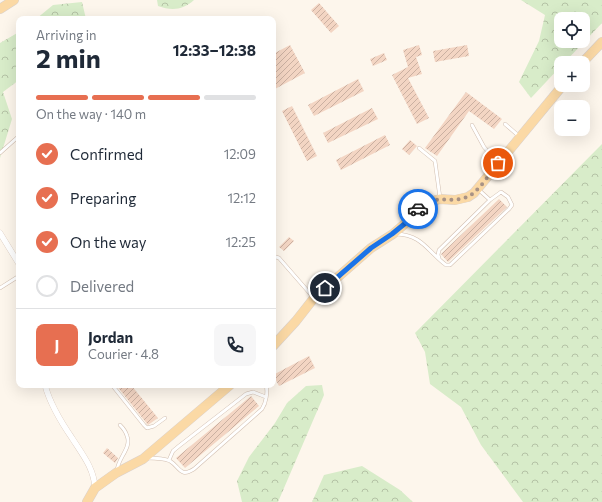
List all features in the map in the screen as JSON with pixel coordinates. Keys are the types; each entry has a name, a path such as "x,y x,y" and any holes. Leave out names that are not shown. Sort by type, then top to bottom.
{"main road":[{"path":"0,9 14,0"},
{"path":"589,56 602,42"},
{"path":"276,343 314,298 371,248 408,221 425,203 440,199 455,200 468,197 478,188 557,92"},
{"path":"87,502 94,488 116,473 143,459 226,388"}],"street":[{"path":"0,233 16,259"},
{"path":"46,388 58,414 92,472 94,488"}],"lane":[{"path":"505,124 520,137"},
{"path":"472,125 488,152 498,163"},
{"path":"0,153 16,139"},
{"path":"419,148 435,161 440,199"},
{"path":"478,188 490,200"},
{"path":"392,234 409,235 420,241 440,260 446,265 450,265 509,209 512,205 508,197 501,192 490,200 439,250 438,255 440,260"},
{"path":"276,257 279,258 314,298"},
{"path":"0,288 16,278"},
{"path":"114,388 148,428 154,426 165,418"},
{"path":"143,459 155,458 169,460 183,472 188,473 262,409 265,405 267,388"},
{"path":"169,460 173,451 246,394 253,392 266,397"},
{"path":"116,473 118,464 128,446 127,436 120,425"}],"green space":[{"path":"157,0 194,0 181,8 168,9 158,6"},
{"path":"521,0 602,0 602,23 590,36 590,12 554,12 554,48 578,48 571,56 554,56 554,73 531,98 519,82 539,41 545,15"},
{"path":"82,2 85,16 40,16 53,5"},
{"path":"16,34 16,82 3,92 12,119 0,158 0,43"},
{"path":"602,144 602,502 523,502 481,445 461,407 430,384 425,352 415,333"},
{"path":"322,385 324,395 278,502 242,502 237,481 249,457 275,423 287,403 306,386"},
{"path":"362,466 400,490 413,502 312,502 324,475"}],"building":[{"path":"319,3 339,26 331,33 311,10"},
{"path":"290,45 305,73 276,88 276,52"},
{"path":"419,45 422,55 416,57 422,74 408,78 429,118 417,124 392,75 408,67 403,50"},
{"path":"467,45 469,56 435,62 433,51"},
{"path":"384,53 387,60 373,66 370,59"},
{"path":"358,79 364,91 314,116 308,105"},
{"path":"466,92 502,119 494,129 469,111 437,156 425,148"},
{"path":"292,106 317,156 307,161 282,111"},
{"path":"372,108 378,119 328,143 323,133"},
{"path":"385,135 390,145 341,170 336,160"},
{"path":"410,140 417,146 409,155 402,149"},
{"path":"499,199 507,207 448,262 441,254"},
{"path":"289,237 294,241 284,251 279,247"},
{"path":"309,356 315,368 279,386 276,380 276,373"},
{"path":"118,388 133,388 158,418 148,425"},
{"path":"251,396 259,406 185,468 176,458"},
{"path":"107,448 118,458 115,463 103,453"}],"way so far":[{"path":"418,209 430,201 440,199 455,200 468,197 474,193 498,163"}],"route":[{"path":"325,288 371,248 408,221 418,209"}]}
